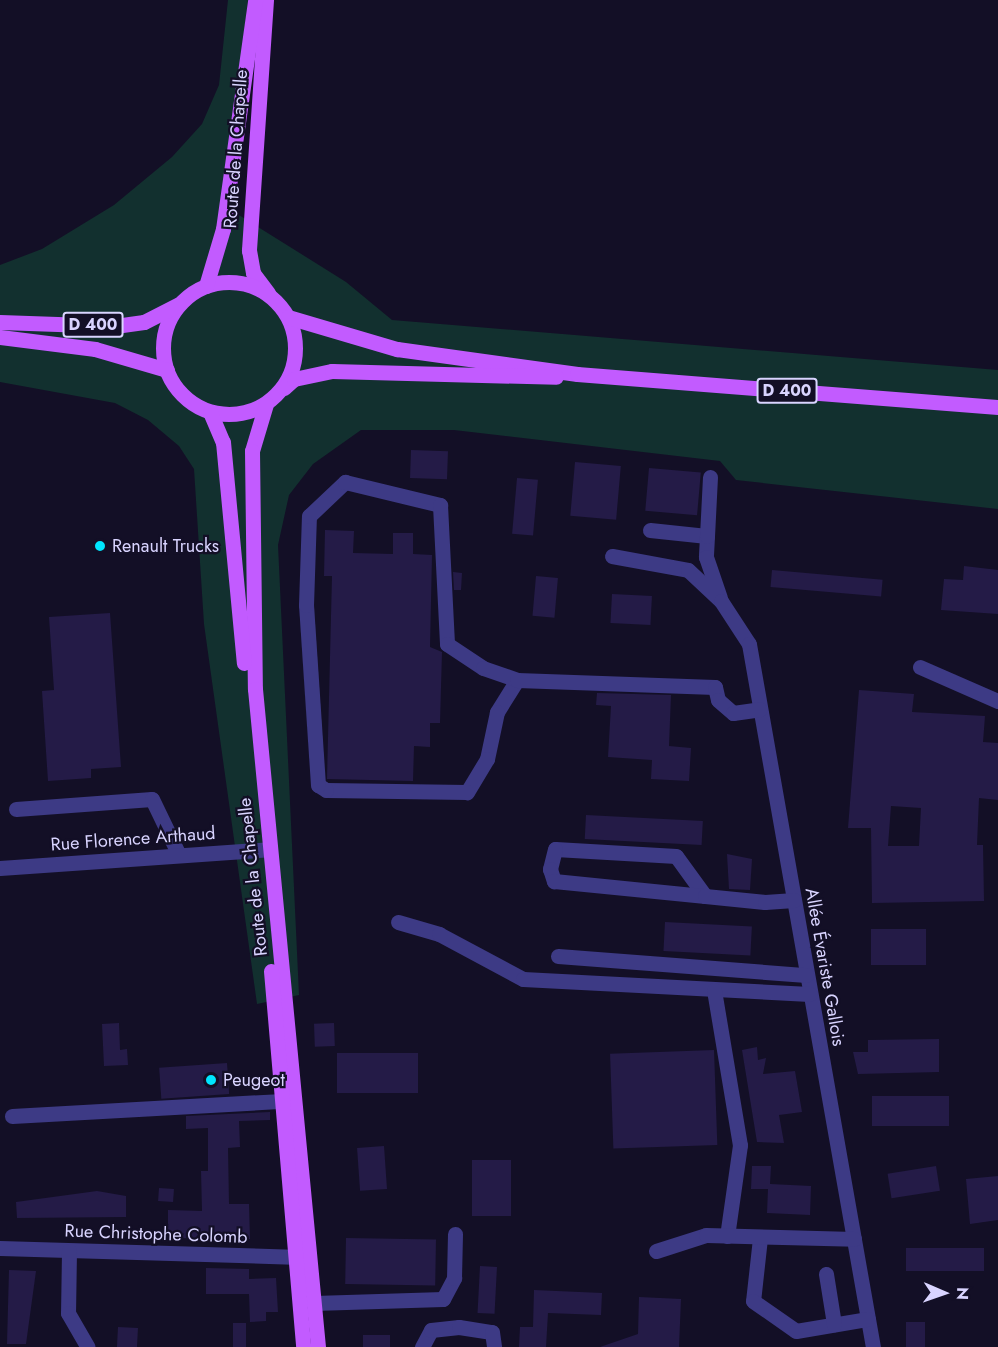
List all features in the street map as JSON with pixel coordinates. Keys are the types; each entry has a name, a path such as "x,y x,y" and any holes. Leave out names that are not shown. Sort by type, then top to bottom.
{"main road":[{"name":"Route de la Chapelle","path":"206,286 224,229 255,0"},
{"name":"Route de la Chapelle","path":"266,0 249,250 253,273 269,295"},
{"path":"238,283 269,295 288,317 296,355 280,391 266,404 229,415 210,412 191,403 167,370 165,334 181,303 206,286 238,283"},
{"name":"D 400","path":"0,322 115,326 144,322 181,303"},
{"name":"D 400","path":"288,317 397,349 577,374 998,407"},
{"name":"D 400","path":"0,337 95,349 167,370"},
{"name":"D 400","path":"280,391 294,380 332,371 577,374"},
{"name":"Route de la Chapelle","path":"266,404 252,451 250,508 255,689 283,1101 303,1258 314,1303 318,1347"},
{"name":"Route de la Chapelle","path":"210,412 218,426 226,466 265,850 303,1258 303,1347"}],"street":[{"path":"710,477 706,557 721,601"},
{"path":"517,680 497,712 486,759 467,792 326,789 318,785 306,605 309,516 345,482 440,505 447,644 483,668 517,680 715,687 722,706 734,713 760,709"},
{"path":"650,530 707,536"},
{"path":"612,556 688,570 721,601"},
{"name":"Allée Évariste Gallois","path":"721,601 749,644 873,1347"},
{"path":"920,667 998,701"},
{"path":"16,809 152,799 179,855"},
{"path":"705,896 676,856 555,849 550,869 554,881 705,896 794,900"},
{"name":"Rue Florence Arthaud","path":"0,868 265,850"},
{"path":"398,922 439,934 523,979 810,994"},
{"path":"558,956 806,975"},
{"path":"714,990 740,1145 727,1236"},
{"path":"12,1116 283,1101"},
{"path":"314,1303 442,1299 454,1278 455,1234"},
{"path":"656,1251 706,1235 854,1239"},
{"path":"760,1238 753,1301 796,1331 868,1319"},
{"name":"Rue Christophe Colomb","path":"0,1248 303,1258"},
{"path":"69,1251 68,1313 88,1347"},
{"path":"825,1274 834,1324"},
{"path":"422,1347 431,1330 459,1327 492,1332 494,1347"}],"green space":[{"path":"228,0 248,0 223,205 346,282 392,320 998,370 998,509 736,480 720,461 454,430 361,430 313,464 289,495 278,545 299,995 257,1004 204,624 194,469 179,446 148,420 115,403 0,382 0,265 42,249 114,205 172,157 202,124 219,85"}],"building":[{"path":"411,450 448,451 447,479 410,478"},
{"path":"575,462 621,466 616,520 570,516"},
{"path":"649,468 701,473 697,515 645,511"},
{"path":"517,478 538,480 533,536 512,534"},
{"path":"325,530 354,531 353,553 393,554 393,533 413,533 413,554 432,555 430,647 442,652 440,723 430,723 430,747 414,746 413,781 327,779 332,576 324,576"},
{"path":"964,566 998,570 998,614 941,610 944,579 963,580"},
{"path":"772,570 883,580 881,597 771,587"},
{"path":"453,572 462,573 461,590 454,590"},
{"path":"536,576 558,578 554,618 533,616"},
{"path":"612,594 652,596 650,625 610,623"},
{"path":"110,613 121,767 91,769 91,778 48,781 42,691 54,690 49,617"},
{"path":"859,690 914,694 912,712 985,716 983,742 998,743 998,800 979,798 977,845 983,845 984,901 872,903 871,828 848,828","holes":["891,806 921,808 919,846 888,846"]},
{"path":"597,693 671,695 669,746 691,748 689,781 651,779 652,760 608,757 611,706 596,705"},
{"path":"586,815 703,821 702,845 585,839"},
{"path":"727,854 752,859 750,890 729,889"},
{"path":"665,922 752,927 750,956 663,951"},
{"path":"871,929 926,929 926,965 871,965"},
{"path":"119,1023 120,1050 127,1049 128,1065 104,1066 102,1024"},
{"path":"334,1023 335,1046 315,1047 314,1024"},
{"path":"939,1039 939,1072 858,1074 853,1052 868,1052 868,1040"},
{"path":"757,1047 758,1060 766,1058 763,1074 795,1071 802,1112 779,1115 784,1143 757,1142 742,1050"},
{"path":"714,1050 717,1145 613,1149 610,1054"},
{"path":"337,1053 418,1053 418,1093 337,1093"},
{"path":"227,1063 229,1094 161,1099 159,1068"},
{"path":"872,1096 949,1096 949,1126 872,1126"},
{"path":"270,1112 270,1120 239,1121 240,1147 228,1148 229,1204 249,1204 250,1239 168,1238 168,1210 202,1211 201,1171 208,1171 208,1128 186,1129 186,1116"},
{"path":"384,1146 387,1189 360,1191 357,1148"},
{"path":"472,1160 511,1160 511,1216 472,1216"},
{"path":"752,1166 771,1166 770,1184 811,1186 810,1215 767,1213 768,1189 751,1189"},
{"path":"936,1166 940,1191 892,1198 888,1174"},
{"path":"998,1176 998,1220 970,1224 966,1179"},
{"path":"159,1188 174,1189 173,1202 158,1201"},
{"path":"97,1191 126,1196 126,1217 17,1218 16,1202"},
{"path":"346,1238 436,1240 435,1286 345,1284"},
{"path":"906,1248 984,1248 984,1271 906,1271"},
{"path":"480,1266 497,1267 495,1314 478,1313"},
{"path":"206,1268 249,1269 249,1279 276,1278 278,1312 266,1312 266,1321 250,1322 249,1294 206,1294"},
{"path":"9,1270 36,1271 26,1344 7,1344"},
{"path":"534,1290 602,1293 601,1315 548,1313 546,1347 519,1347 520,1327 533,1327"},
{"path":"639,1297 681,1299 679,1347 600,1347 638,1334"},
{"path":"906,1322 925,1322 925,1347 906,1347"},
{"path":"233,1323 246,1323 246,1347 233,1347"},
{"path":"118,1327 138,1328 137,1347 117,1347"},
{"path":"363,1335 390,1335 390,1347 363,1347"}],"place":[{"name":"Renault Trucks","path":"100,546"},
{"name":"Peugeot","path":"211,1080"}]}
